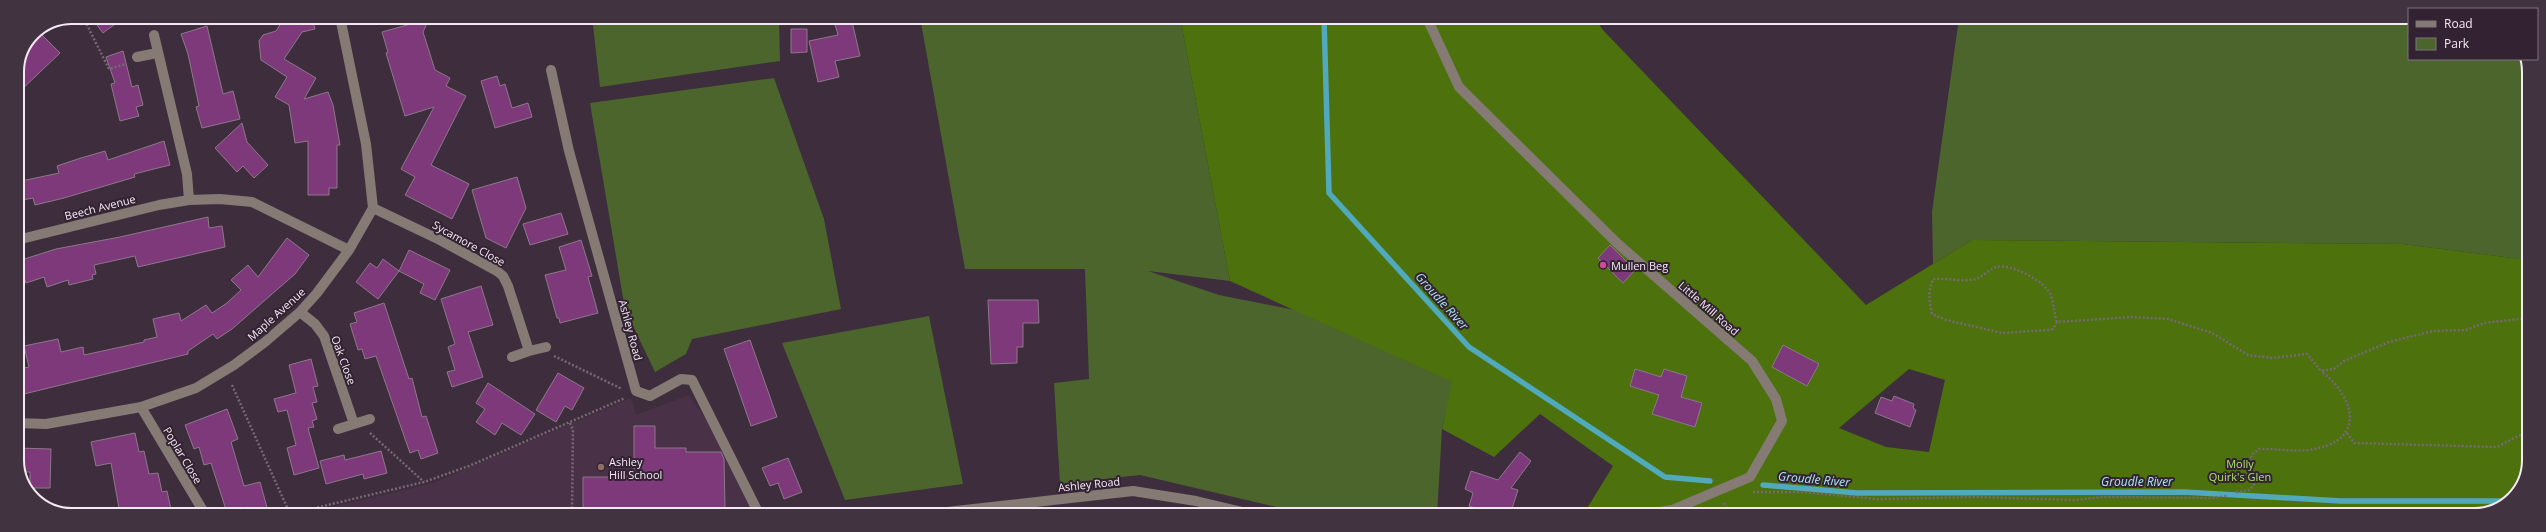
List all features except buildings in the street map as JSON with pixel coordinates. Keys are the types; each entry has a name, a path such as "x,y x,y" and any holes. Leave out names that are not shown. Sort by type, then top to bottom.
{"street":[{"path":"341,24 366,144 373,208"},
{"name":"Little Mill Road","path":"1431,24 1458,86 1618,244 1752,361 1776,399 1782,421 1750,477 1677,508"},
{"path":"154,34 157,54 188,174 189,200"},
{"path":"137,57 157,54"},
{"name":"Ashley Road","path":"551,70 569,151 634,393"},
{"name":"Beech Avenue","path":"24,238 117,214 189,200 220,198 252,202 349,250"},
{"name":"Maple Avenue","path":"24,423 46,424 141,407 196,388 228,369 265,342 300,312 349,250 373,208"},
{"name":"Sycamore Close","path":"373,208 440,240 503,276 528,351"},
{"name":"Oak Close","path":"300,312 315,324 324,336 354,424"},
{"path":"512,357 546,346"},
{"path":"634,393 650,396 681,379 692,380 756,508"},
{"name":"Poplar Close","path":"141,407 202,508"},
{"path":"338,429 370,419"},
{"name":"Ashley Road","path":"982,508 1133,491 1196,501 1225,508"}],"path":[{"path":"87,24 109,68 135,61 137,57"},
{"path":"1999,266 2013,267 2046,289 2051,296 2053,311 2057,322 2053,329 2048,330 2002,333 1946,320 1932,314 1928,299 1930,287 1933,279 1976,279 1990,268 1999,266"},
{"path":"2057,322 2132,317 2168,319 2212,333 2248,355 2272,358 2307,354 2321,371 2335,383 2346,403 2349,412 2347,433 2339,441 2314,449 2259,449 2252,455 2254,484 2250,490 2236,492"},
{"path":"2321,371 2334,369 2344,361 2389,342 2433,331 2466,330 2484,323 2522,319"},
{"path":"546,346 552,355 634,393"},
{"path":"232,385 287,508"},
{"path":"315,508 424,482 469,466 570,423 634,393"},
{"path":"570,423 572,430 572,508"},
{"path":"354,424 367,430 424,482"},
{"path":"2347,433 2354,443 2497,447 2522,434"},
{"path":"1750,492 1803,492 1877,499 1978,497 2075,500 2103,497 2212,498 2226,496"}],"shaded area":[{"name":"Ashley Hill School","path":"689,395 707,421 751,508 328,508 433,483 631,398 636,415"}],"green space":[{"path":"593,24 779,24 780,61 600,87"},
{"path":"921,24 1181,24 1230,281 1148,271 1219,295 1295,310 1453,382 1442,429 1437,508 1280,508 1140,475 1060,484 1054,383 1089,379 1085,269 965,269"},
{"name":"Molly Quirk's Glen","path":"1181,24 1599,24 1866,305 1972,240 2403,244 2522,259 2521,469 2516,484 2506,496 2498,502 2483,507 1587,508 1613,466 1540,414 1494,457 1442,429 1452,382 1230,281","holes":["1909,369 1945,380 1929,452 1886,447 1839,428"]},
{"path":"1958,24 2408,24 2408,60 2520,60 2521,63 2522,259 2403,244 1972,240 1933,264 1932,212"},
{"path":"774,78 824,219 841,309 692,339 686,354 655,372 625,309 590,103"},
{"path":"929,316 963,484 845,500 782,343"}],"waterway":[{"name":"Groudle River","path":"1324,24 1329,193 1469,347 1665,477 1710,481"},
{"name":"Groudle River","path":"1763,485 1857,493 2184,492 2341,501 2499,501"}],"place":[{"name":"Mullen Beg","path":"1603,265"},
{"name":"Ashley Hill School","path":"601,467"}]}
